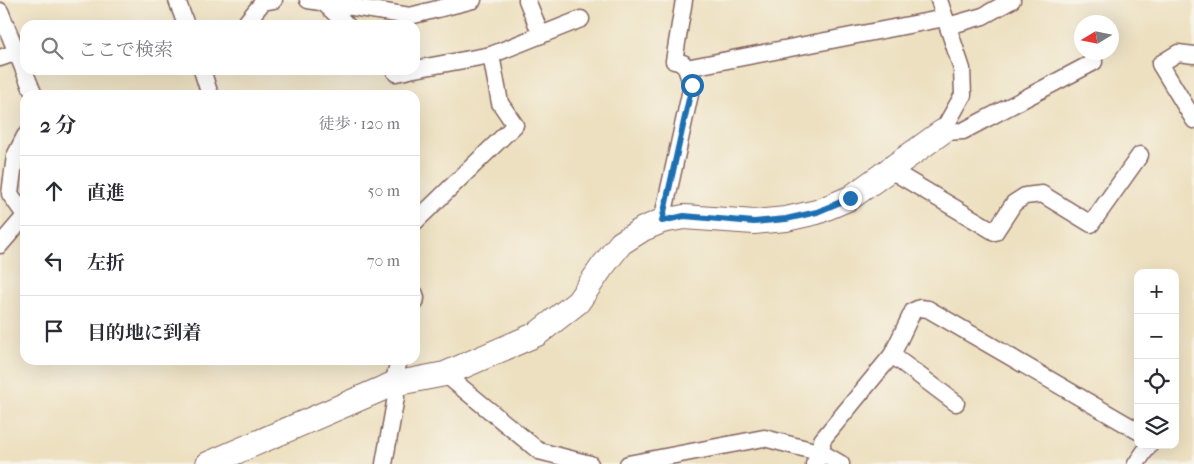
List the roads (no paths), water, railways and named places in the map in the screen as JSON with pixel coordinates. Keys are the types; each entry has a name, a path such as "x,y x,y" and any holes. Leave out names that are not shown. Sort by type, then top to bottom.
{"street":[{"path":"177,0 184,20"},
{"path":"248,20 263,2 274,0"},
{"path":"315,1 410,16 473,0"},
{"path":"527,0 541,35"},
{"path":"662,221 692,85 683,63 674,61 684,0"},
{"path":"208,464 393,384 445,374 537,334 578,302 621,243 643,229 662,221 684,216 754,222 786,219 817,212 850,198 942,132 964,95 962,69 939,0"},
{"path":"686,68 983,16 1012,0"},
{"path":"315,1 340,20"},
{"path":"0,11 20,60"},
{"path":"420,68 491,55 581,20"},
{"path":"0,58 17,52"},
{"path":"1194,55 1178,54 1160,64 1194,120"},
{"path":"420,217 515,125 500,103 491,55"},
{"path":"942,132 963,131 1094,62"},
{"path":"26,75 32,90"},
{"path":"205,75 209,90"},
{"path":"20,145 14,156 5,193 20,210"},
{"path":"889,169 995,232 1014,203 1026,196 1042,194 1092,224 1140,155"},
{"path":"0,245 20,221"},
{"path":"818,458 822,440 892,355 913,311 920,308 928,309 1134,429"},
{"path":"892,355 956,403"},
{"path":"384,464 396,397 393,384 399,365"},
{"path":"445,374 539,451 590,464"},
{"path":"628,464 671,460 764,438 818,458 841,464"},
{"path":"1136,464 1146,449"}]}
